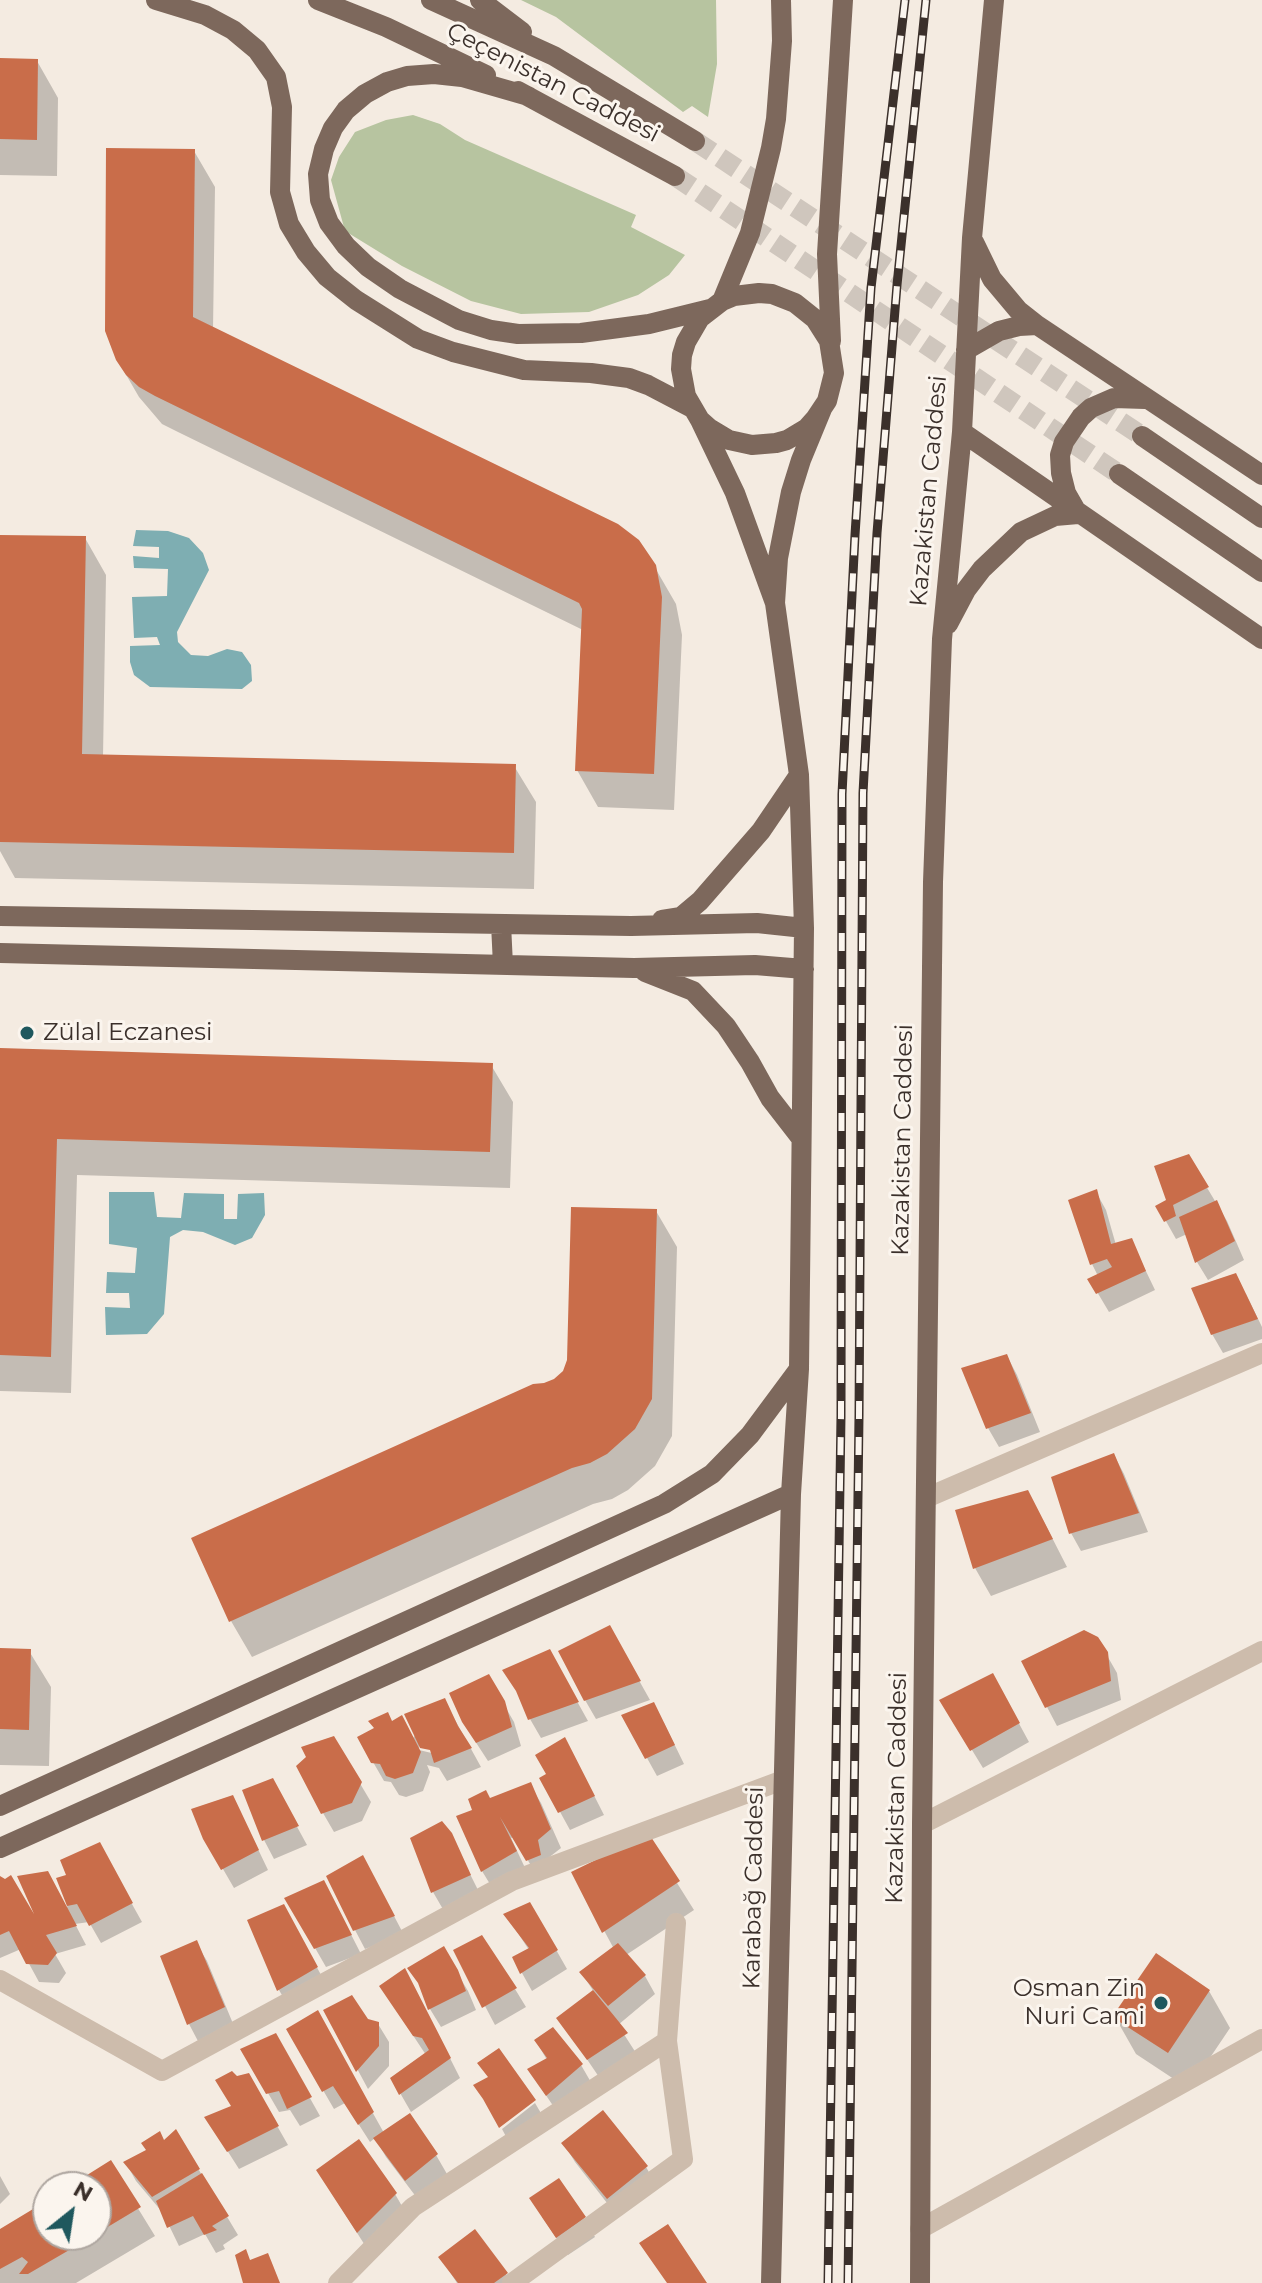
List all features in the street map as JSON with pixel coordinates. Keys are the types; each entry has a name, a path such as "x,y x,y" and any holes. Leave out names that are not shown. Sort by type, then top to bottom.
{"main road":[{"path":"156,0 205,15 233,30 257,50 276,77 282,107 280,192 289,224 306,252 327,277 356,300 418,339 453,352 524,370 629,378 648,385 696,414 729,440 740,443 764,445 787,440 815,419 822,409"},
{"name":"Çeçenistan Caddesi","path":"318,0 386,27 528,96 675,176"},
{"name":"Çeçenistan Caddesi","path":"431,0 554,56 695,141"},
{"path":"480,0 554,56"},
{"path":"775,603 735,493 682,383 682,355 692,329 716,305 750,233 776,119 782,41 781,0"},
{"path":"775,603 778,558 791,492 833,382 827,254 843,0"},
{"name":"Kazakistan Caddesi","path":"920,2283 933,882 942,639 962,432 972,238 994,0"},
{"path":"528,96 462,77 434,74 407,76 365,94 346,110 333,128 324,149 318,174 320,200 329,223 346,246 368,267 400,289 459,320 491,330 518,334 581,333 649,324 716,305 734,296 759,293 784,298 806,310 829,341 832,353"},
{"path":"972,238 992,279 1018,310 1262,475"},
{"path":"966,350 999,331 1037,325"},
{"path":"1078,514 1066,493 1061,473 1060,455 1072,428 1091,408 1103,401 1129,397 1147,399"},
{"path":"962,432 1262,639"},
{"path":"1142,436 1262,518"},
{"path":"1119,474 1262,572"},
{"path":"942,639 953,611 966,590 1002,548 1037,523 1055,516 1078,514"},
{"name":"Karabağ Caddesi","path":"771,2283 791,1494 799,1369 804,969 799,775 775,603"},
{"path":"631,926 681,917 700,901 761,831 799,775"},
{"path":"0,916 631,926 757,923 804,928"},
{"path":"501,924 503,965"},
{"path":"0,953 634,968 755,965 804,969"},
{"path":"634,968 693,991 726,1026 770,1098 801,1138"},
{"path":"0,1806 664,1504 712,1474 722,1464 750,1435 799,1369"},
{"path":"0,1848 791,1494"}],"street":[{"path":"926,1498 1262,1353"},
{"path":"922,1824 1262,1651"},
{"path":"0,1980 162,2071 512,1881 783,1780"},
{"path":"512,2283 683,2159 667,2041 676,1923"},
{"path":"920,2229 1262,2039"},
{"path":"338,2283 413,2207 667,2041"}],"green space":[{"path":"521,0 716,0 717,64 708,117 692,106 683,112 556,17"},
{"path":"413,115 440,124 465,140 636,215 631,227 685,255 669,275 638,295 589,312 521,314 471,301 402,266 345,231 331,180 339,157 355,132 386,120"}],"water":[{"path":"136,530 168,531 189,538 203,553 209,570 177,632 178,642 191,655 208,656 227,649 242,652 251,665 252,681 242,689 150,687 134,675 130,646 160,645 157,637 134,638 132,597 167,596 168,569 134,568 133,556 159,558 159,547 133,546"},
{"path":"109,1192 154,1192 157,1217 181,1218 184,1193 224,1194 224,1219 237,1219 238,1194 264,1193 265,1215 252,1238 235,1245 203,1232 183,1230 170,1237 164,1314 147,1334 106,1335 105,1307 130,1308 129,1293 106,1293 107,1272 135,1273 137,1248 109,1244"}],"building":[{"path":"0,58 38,59 37,140 0,139"},
{"path":"106,148 195,149 193,317 618,524 639,540 656,565 662,597 654,774 575,771 582,609 579,603 155,396 126,375 116,360 105,331"},
{"path":"0,535 86,536 82,754 516,764 514,853 0,842"},
{"path":"0,1048 493,1063 490,1152 57,1139 51,1357 0,1355"},
{"path":"1189,1154 1209,1187 1173,1205 1176,1216 1164,1222 1155,1206 1166,1200 1154,1166"},
{"path":"1097,1189 1111,1244 1132,1238 1146,1271 1096,1294 1087,1279 1112,1267 1107,1259 1090,1265 1068,1200"},
{"path":"1217,1200 1235,1241 1195,1263 1179,1217"},
{"path":"571,1207 657,1209 652,1399 635,1429 607,1454 590,1463 572,1468 229,1622 191,1538 533,1384 554,1379 563,1371 567,1360"},
{"path":"1236,1273 1258,1319 1211,1335 1191,1288"},
{"path":"1007,1354 1031,1413 986,1429 961,1368"},
{"path":"1114,1453 1139,1513 1069,1534 1051,1477"},
{"path":"1028,1490 1053,1539 973,1569 955,1510"},
{"path":"610,1625 641,1681 584,1701 558,1651"},
{"path":"1084,1630 1098,1637 1108,1652 1111,1681 1045,1708 1021,1661"},
{"path":"0,1648 31,1649 29,1730 0,1729"},
{"path":"550,1649 579,1702 528,1720 516,1691 502,1670"},
{"path":"993,1673 1020,1723 970,1751 939,1700"},
{"path":"489,1674 505,1701 512,1727 476,1743 449,1693"},
{"path":"445,1698 472,1748 434,1763 430,1750 420,1748 404,1714"},
{"path":"654,1702 675,1745 645,1759 621,1715"},
{"path":"388,1712 392,1721 402,1715 421,1752 413,1773 395,1779 386,1776 380,1764 371,1763 357,1737 374,1728 368,1721"},
{"path":"334,1736 362,1782 352,1803 321,1814 296,1766 306,1757 301,1747"},
{"path":"565,1737 595,1796 558,1813 539,1778 546,1774 535,1755"},
{"path":"273,1778 299,1826 262,1841 242,1790"},
{"path":"531,1782 551,1829 538,1840 541,1855 526,1861 500,1817 517,1851 481,1872 456,1816 472,1810 468,1799 486,1790 490,1798"},
{"path":"233,1795 259,1850 221,1870 203,1839 191,1809"},
{"path":"442,1821 452,1833 471,1875 431,1893 410,1838"},
{"path":"651,1837 680,1881 602,1933 571,1872"},
{"path":"100,1842 133,1903 89,1926 77,1904 67,1906 56,1878 66,1875 60,1860"},
{"path":"363,1855 395,1916 353,1931 326,1876"},
{"path":"48,1871 77,1926 46,1935 57,1953 48,1965 26,1964 9,1931 0,1935 0,1876 5,1879 11,1875 34,1914 17,1876"},
{"path":"324,1880 352,1935 314,1949 284,1898"},
{"path":"530,1902 558,1950 520,1974 512,1957 529,1948 503,1914"},
{"path":"284,1904 318,1967 277,1991 247,1920"},
{"path":"482,1935 517,1988 482,2008 453,1950"},
{"path":"197,1940 225,2007 187,2025 160,1956"},
{"path":"618,1943 646,1975 608,2006 579,1972"},
{"path":"444,1946 466,1991 428,2010 418,1983 407,1968"},
{"name":"Osman Zin Nuri Cami","path":"1156,1953 1210,1990 1168,2053 1112,2017"},
{"path":"405,1968 451,2058 399,2095 390,2078 429,2050 422,2038 413,2036 379,1986"},
{"path":"593,1990 628,2033 587,2060 556,2018"},
{"path":"352,1995 368,2019 379,2022 379,2046 356,2072 323,2010"},
{"path":"318,2010 374,2112 358,2125 333,2086 322,2092 286,2029"},
{"path":"553,2027 583,2064 546,2096 527,2069 547,2058 534,2040"},
{"path":"276,2033 312,2097 287,2109 279,2091 266,2094 240,2049"},
{"path":"499,2048 536,2100 499,2128 473,2085 488,2077 477,2063"},
{"path":"232,2071 237,2076 249,2073 279,2126 227,2152 204,2117 231,2106 215,2080"},
{"path":"603,2110 648,2166 607,2199 561,2143"},
{"path":"410,2113 438,2154 405,2181 373,2138"},
{"path":"176,2129 200,2169 152,2197 123,2162 146,2150 141,2143 160,2131 164,2140"},
{"path":"359,2139 397,2193 357,2233 316,2170"},
{"path":"111,2160 141,2207 112,2224 112,2171 93,2171"},
{"path":"202,2173 229,2216 212,2226 217,2230 204,2235 193,2216 167,2228 156,2201"},
{"path":"559,2178 586,2217 556,2238 529,2198"},
{"path":"32,2210 32,2251 68,2251 28,2274 19,2274 28,2262 22,2257 0,2269 0,2229"},
{"path":"668,2224 707,2283 667,2283 639,2243"},
{"path":"475,2229 508,2273 494,2283 458,2283 438,2257"},
{"path":"246,2249 250,2260 268,2253 280,2283 243,2283 235,2255"}],"tunnel":[{"path":"695,141 1142,436"},
{"path":"675,176 1119,474"}],"railway":[{"path":"828,2283 841,1416 842,794 871,288 905,0"},
{"path":"848,2283 863,793 877,533 897,285 926,0"}],"place":[{"name":"Zülal Eczanesi","path":"27,1033"},
{"name":"Osman Zin Nuri Cami","path":"1161,2003"}]}
